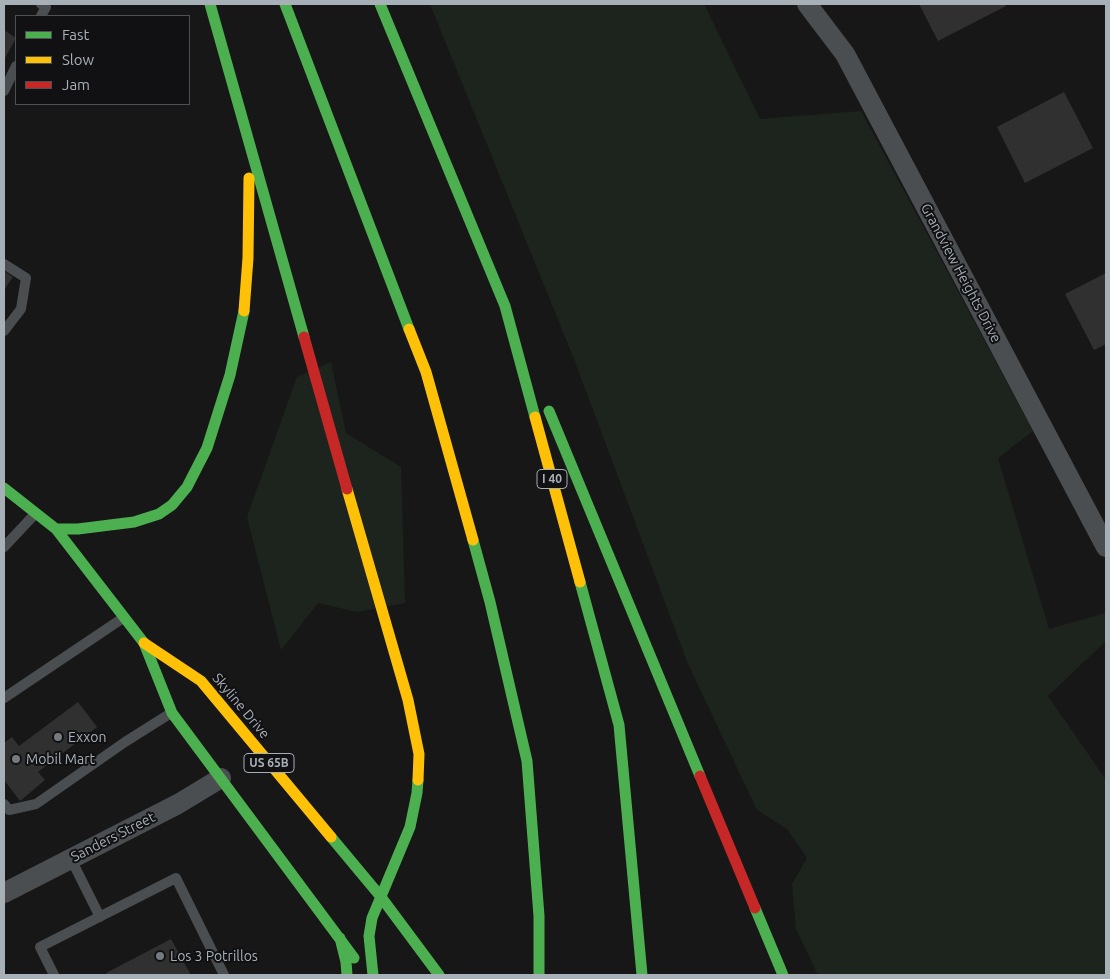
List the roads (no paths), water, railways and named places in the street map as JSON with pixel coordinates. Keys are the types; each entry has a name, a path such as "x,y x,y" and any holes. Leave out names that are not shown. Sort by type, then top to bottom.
{"main road":[{"path":"210,4 408,700 419,754 417,793 410,826 372,918 369,936 373,975"},
{"path":"285,4 426,372 490,602 527,761 540,916 539,975"},
{"name":"I 40","path":"380,4 505,306 619,725 642,975"},
{"path":"56,529 78,530 116,525 134,522 159,514 172,505 187,487 207,448 230,375 244,312 248,258 249,141"},
{"path":"505,306 783,975"},
{"name":"US 65B","path":"4,488 56,529 144,643 172,713 366,975"},
{"name":"Skyline Drive","path":"144,643 201,681 381,897 439,975"},
{"path":"340,938 347,975"}],"street":[{"name":"Grandview Heights Drive","path":"808,4 845,54 1106,547"},
{"name":"Sanders Street","path":"4,893 178,804 221,778"}],"lane":[{"path":"41,4 46,7 42,15"},
{"path":"4,91 15,68"},
{"path":"4,264 26,278 21,309 4,331"},
{"path":"4,546 35,513"},
{"path":"4,698 124,618"},
{"path":"4,804 9,810 36,804 125,742 172,713"},
{"path":"71,859 100,917"},
{"path":"54,975 40,947 176,878 224,975"}],"place":[{"name":"Exxon","path":"58,737"},
{"name":"Mobil Mart","path":"16,759"},
{"name":"Los 3 Potrillos","path":"160,956"}]}
